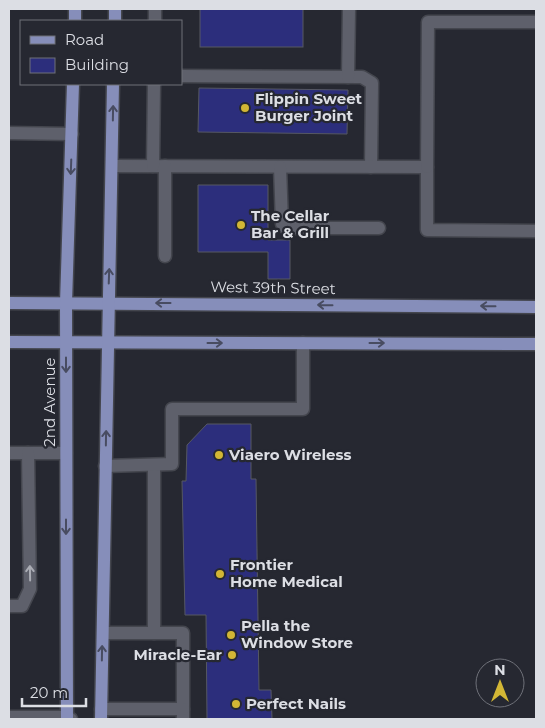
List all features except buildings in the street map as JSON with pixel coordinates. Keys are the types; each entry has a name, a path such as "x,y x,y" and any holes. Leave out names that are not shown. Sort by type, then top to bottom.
{"main road":[{"name":"2nd Avenue","path":"69,718 66,303 73,85"},
{"path":"101,714 113,85"},
{"name":"West 39th Street","path":"9,303 536,307"},
{"path":"9,342 536,344"}],"street":[{"path":"348,77 349,9"},
{"path":"536,22 428,22 427,167 427,230 536,231"},
{"path":"182,76 362,77 372,83 371,167"},
{"path":"154,85 166,256"},
{"path":"9,133 72,134"},
{"path":"112,166 427,167"},
{"path":"280,166 282,224 286,228 379,228"},
{"path":"105,466 172,464 172,409 303,409 303,343"},
{"path":"9,453 66,453"},
{"path":"9,606 22,606 30,589 28,453"},
{"path":"154,465 154,633"},
{"path":"101,714 183,714 183,633 102,633"},
{"path":"9,717 69,718"}],"place":[{"name":"Flippin Sweet Burger Joint","path":"245,108"},
{"name":"The Cellar Bar & Grill","path":"241,225"},
{"name":"Viaero Wireless","path":"219,455"},
{"name":"Frontier Home Medical","path":"220,574"},
{"name":"Pella the Window Store","path":"231,635"},
{"name":"Miracle-Ear","path":"232,655"},
{"name":"Perfect Nails","path":"236,704"}]}
